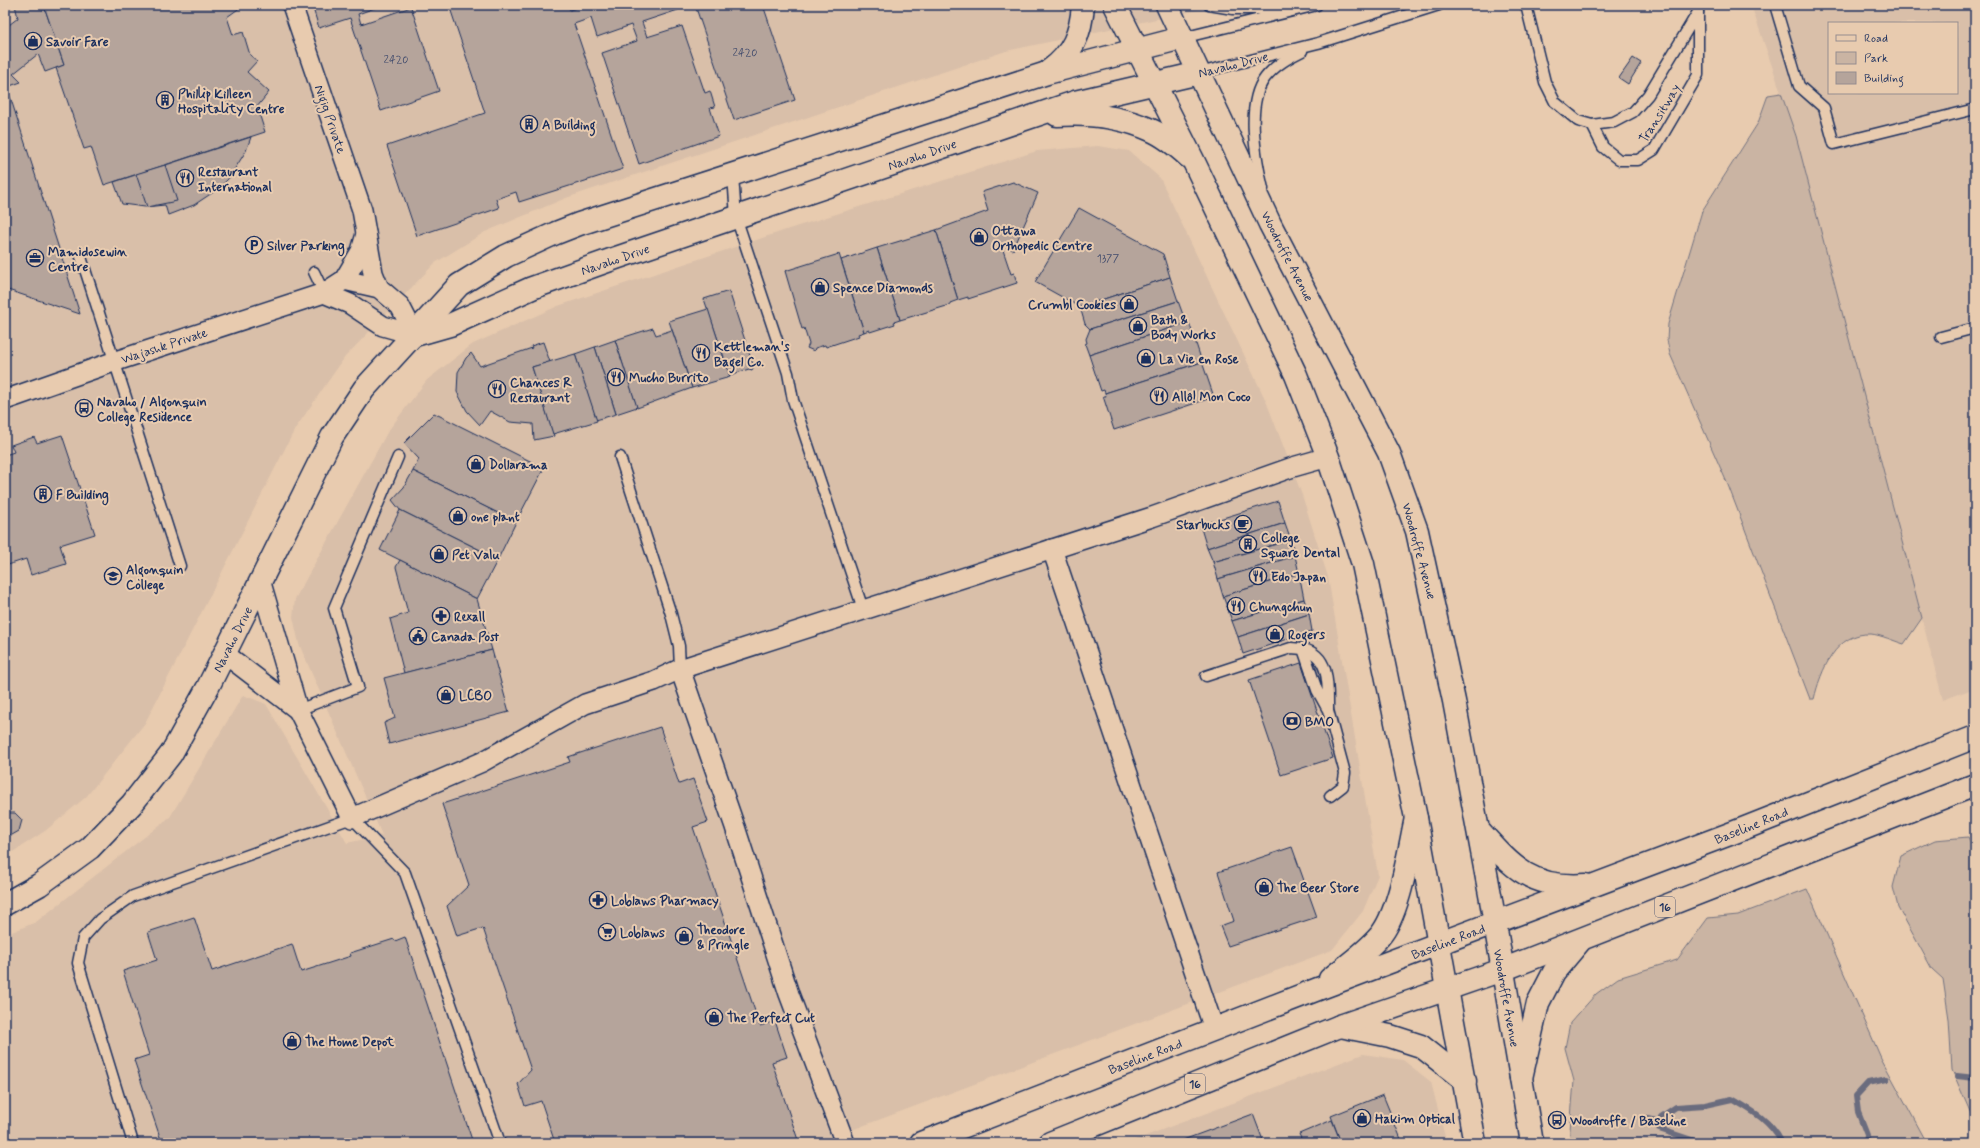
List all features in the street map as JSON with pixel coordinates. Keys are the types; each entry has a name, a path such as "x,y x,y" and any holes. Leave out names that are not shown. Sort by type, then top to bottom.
{"main road":[{"path":"1046,73 1067,56 1074,46 1080,29 1083,5"},
{"path":"1115,5 1193,160 1296,375 1328,457 1363,564 1416,818 1465,1081 1475,1143"},
{"name":"Woodroffe Avenue","path":"1167,5 1270,224 1389,453 1417,531 1453,693 1479,830 1532,1143"},
{"name":"Navaho Drive","path":"5,904 39,885 90,848 132,804 171,754 225,654 332,437 364,389 415,335 459,285 506,256 579,224 1046,73 1137,48 1182,38"},
{"name":"Navaho Drive","path":"415,335 450,325 532,288 1075,102 1199,73"},
{"path":"1034,116 1085,115 1131,122 1152,130 1173,143 1193,160"},
{"name":"Baseline Road","path":"921,1143 1318,989 1439,945 1734,832 1975,737"},
{"name":"16","path":"1050,1143 1340,1026 1502,970 1750,874 1889,817 1975,785"},
{"path":"1318,989 1380,937 1391,915 1398,894 1416,818"},
{"path":"1479,830 1506,861 1526,875 1542,883 1574,886 1599,884"},
{"path":"1521,1078 1538,1003 1554,972 1580,940"},
{"path":"1340,1026 1390,1036 1420,1046 1465,1081"}],"street":[{"name":"Nigig Private","path":"292,5 362,210 373,273 379,288"},
{"name":"Nigig Private","path":"344,280 361,251 366,234"},
{"path":"344,280 379,288 400,306 415,335"},
{"name":"Wajashk Private","path":"5,400 116,361 324,293 344,280"},
{"path":"324,293 350,304 383,326 415,335"},
{"path":"261,583 298,710 352,818 482,762 585,704 654,681 680,669 1152,517 1293,467 1328,457"},
{"path":"1052,549 1214,1029"},
{"path":"225,654 298,710"},
{"path":"680,669 735,827 789,994 845,1143"}],"lane":[{"path":"1209,5 1233,9 1257,10 1306,8"},
{"name":"Navaho Drive","path":"1182,38 1317,5"},
{"name":"Navaho Drive","path":"1199,73 1318,43 1439,5"},
{"path":"1526,5 1545,82 1555,102 1578,121 1592,125"},
{"path":"1775,5 1798,86 1824,108 1834,144 1975,109"},
{"name":"Transitway","path":"1698,9 1698,75 1654,150 1638,160 1619,160 1603,147 1592,125 1614,122 1633,112 1648,95 1698,9"},
{"path":"1270,224 1254,146 1253,126 1258,90 1265,78 1281,62 1318,43"},
{"path":"734,175 736,218 788,373 793,400 863,609"},
{"path":"81,257 116,361 180,566"},
{"path":"314,272 324,293"},
{"path":"1941,337 1975,328"},
{"path":"298,710 358,687 334,608 398,457"},
{"path":"620,458 671,614 680,646 680,669"},
{"path":"1206,676 1291,648 1312,651 1321,659 1328,683 1328,710 1345,772 1343,786 1330,796"},
{"path":"133,1143 78,963 83,938 100,919 133,896 352,818 405,873 500,1143"}],"shaded area":[{"name":"Algonquin College","path":"5,5 1222,5 1006,51 566,198 485,232 435,263 345,357 295,429 145,723 86,797 45,831 5,857"},
{"path":"1751,5 1975,5 1975,688 1943,700 1796,136"},
{"path":"1098,146 1129,151 1160,178 1266,401 1302,495 1328,577 1378,875 1363,911 1332,950 817,1143 5,1143 5,935 36,922 170,817 243,695 266,704 347,843 382,835 299,644 293,617 295,599 388,431 427,380 473,344 558,306 795,227 1037,151"},
{"path":"1363,1054 1403,1060 1431,1082 1445,1137 1434,1143 1127,1143"}],"green space":[{"path":"1781,93 1796,136 1922,618 1904,644 1871,634 1859,635 1848,639 1839,646 1826,665 1814,699 1810,699 1728,485 1670,354 1667,340 1668,324 1702,211 1758,123 1768,95"},
{"path":"1968,837 1975,851 1975,1123 1952,1070 1949,1019 1943,979 1932,969 1898,907 1893,887 1901,856 1935,840"},
{"path":"1807,889 1881,1058 1927,1143 1569,1143 1574,1081 1565,1048 1570,1023 1596,994 1618,978 1677,960 1708,918 1738,915"}],"building":[{"path":"15,5 40,5 42,10 45,9 64,65 45,72 38,54 13,74 21,82 7,87 80,314 5,289 5,28 18,18"},
{"name":"Phillip Killeen Hospitality Centre","path":"56,5 240,5 241,7 227,17 233,35 243,32 250,55 257,61 247,72 269,92 257,107 265,132 104,185 91,147 84,149 56,68 64,65 45,9"},
{"path":"312,5 383,5 358,14 361,24 411,7 439,91 381,111 350,18 319,28"},
{"name":"A Building","path":"449,5 568,5 570,10 586,5 676,5 678,10 642,22 647,37 682,26 705,93 710,91 715,107 710,108 719,136 639,164 602,53 637,41 631,25 597,37 591,18 574,24 623,169 519,202 516,192 496,199 499,208 417,236 387,146 485,113"},
{"path":"695,5 763,5 795,100 734,120"},
{"path":"1633,58 1641,63 1628,84 1619,78"},
{"path":"251,137 246,151 229,178 218,189 194,205 168,215 165,205 145,207 122,204 114,182"},
{"path":"165,165 177,201 147,207 136,174"},
{"name":"Ottawa Orthopedic Centre","path":"1013,182 1038,193 1013,250 1001,244 1011,274 1014,273 1017,283 968,299 968,297 958,300 936,230 988,211 982,192"},
{"path":"1079,208 1163,254 1170,277 1080,307 1035,282"},
{"path":"936,230 958,300 950,303 950,305 900,320 877,248"},
{"path":"877,248 900,320 894,322 895,324 870,332 869,330 864,332 841,260"},
{"name":"Spence Diamonds","path":"839,254 864,332 858,334 859,336 826,347 825,345 815,348 814,351 807,348 809,344 804,328 802,329 785,271"},
{"name":"Crumbl Cookies","path":"1170,277 1178,301 1090,329 1085,324 1080,307"},
{"path":"729,291 752,362 755,364 752,370 749,369 730,375 704,299"},
{"name":"Bath & Body Works","path":"1178,301 1186,323 1089,355 1085,344 1087,343 1086,339 1090,329"},
{"name":"Kettleman's Bagel Co.","path":"708,309 730,377 692,388 669,321"},
{"name":"La Vie en Rose","path":"1189,322 1202,362 1105,393 1104,390 1101,391 1089,355"},
{"path":"653,328 656,335 672,330 692,388 637,408 615,340"},
{"name":"Mucho Burrito","path":"615,340 637,407 616,414 595,347"},
{"name":"Chances R Restaurant","path":"543,342 550,362 532,367 554,436 534,440 533,424 510,422 490,411 480,425 467,411 457,392 458,372 466,358 471,353 480,366 532,348 531,346"},
{"path":"595,347 616,414 596,420 575,354"},
{"path":"575,354 597,421 553,434 532,367"},
{"name":"Allô! Mon Coco","path":"1202,362 1214,397 1114,430 1103,396 1106,396 1105,393"},
{"name":"Dollarama","path":"434,413 544,468 516,522 413,471 419,459 404,443"},
{"name":"F Building","path":"62,435 95,534 60,545 66,564 31,575 26,559 5,566 5,455 14,452 11,445 34,437 37,443"},
{"name":"one plant","path":"413,471 516,522 498,559 400,510 392,500 404,487"},
{"name":"Starbucks","path":"1278,501 1285,523 1207,548 1200,525"},
{"name":"Pet Valu","path":"400,510 498,559 477,599 380,550"},
{"name":"College Square Dental","path":"1285,523 1291,540 1213,562 1207,548"},
{"path":"1291,540 1295,556 1218,579 1213,562"},
{"name":"Edo Japan","path":"1295,556 1299,573 1223,596 1218,579"},
{"name":"Rexall","path":"400,560 477,599 492,650 404,673 390,619 408,613 396,567"},
{"path":"1299,573 1304,599 1232,621 1223,596"},
{"path":"1304,599 1309,614 1238,637 1232,621"},
{"name":"Rogers","path":"1309,614 1312,631 1243,654 1238,637"},
{"name":"LCBO","path":"492,650 509,712 389,744 384,723 395,718 384,678"},
{"path":"1317,662 1323,680 1309,685 1306,672 1303,667"},
{"name":"BMO","path":"1301,663 1333,758 1281,775 1249,680"},
{"name":"Loblaws","path":"660,727 679,784 693,779 708,822 693,827 760,1026 775,1021 787,1057 772,1062 799,1143 555,1143 541,1101 525,1106 518,1084 531,1070 483,928 457,936 447,906 469,885 442,804 570,762 568,757"},
{"path":"5,811 6,813 15,813 22,820 19,831 12,835 5,833"},
{"name":"The Beer Store","path":"1292,847 1317,917 1228,946 1220,926 1234,921 1218,872"},
{"name":"The Home Depot","path":"194,917 212,971 292,944 301,972 351,956 350,953 405,937 473,1143 162,1143 134,1060 149,1055 123,971 157,960 148,932"},
{"name":"Hakim Optical","path":"1383,1095 1401,1139 1391,1143 1341,1143 1331,1116"},
{"path":"1253,1114 1264,1143 1175,1143"},
{"path":"1332,1120 1341,1143 1303,1143 1299,1134"}],"waterway":[{"path":"1957,1076 1975,1078"},
{"path":"1866,1143 1867,1135 1858,1112 1856,1096 1868,1083 1887,1079"},
{"path":"1692,1143 1692,1140 1659,1129 1661,1117 1676,1107 1705,1105 1732,1099 1761,1117 1778,1135 1782,1143"},
{"path":"1645,1118 1660,1122"}],"place":[{"name":"Savoir Fare","path":"33,41"},
{"name":"Phillip Killeen Hospitality Centre","path":"165,100"},
{"name":"A Building","path":"529,124"},
{"name":"Restaurant International","path":"185,178"},
{"name":"Ottawa Orthopedic Centre","path":"979,237"},
{"name":"Silver Parking","path":"254,245"},
{"name":"Mamidosewin Centre","path":"35,258"},
{"name":"Spence Diamonds","path":"820,287"},
{"name":"Crumbl Cookies","path":"1129,304"},
{"name":"Bath & Body Works","path":"1138,326"},
{"name":"Kettleman's Bagel Co.","path":"701,353"},
{"name":"La Vie en Rose","path":"1146,358"},
{"name":"Mucho Burrito","path":"616,377"},
{"name":"Chances R Restaurant","path":"497,389"},
{"name":"Allô! Mon Coco","path":"1159,396"},
{"name":"Navaho / Algonquin College Residence","path":"84,408"},
{"name":"Dollarama","path":"476,464"},
{"name":"F Building","path":"43,494"},
{"name":"one plant","path":"458,516"},
{"name":"Starbucks","path":"1243,524"},
{"name":"College Square Dental","path":"1248,544"},
{"name":"Pet Valu","path":"439,554"},
{"name":"Algonquin College","path":"113,576"},
{"name":"Edo Japan","path":"1258,576"},
{"name":"Chungchun","path":"1236,606"},
{"name":"Rexall","path":"441,616"},
{"name":"Rogers","path":"1275,634"},
{"name":"Canada Post","path":"418,636"},
{"name":"LCBO","path":"446,695"},
{"name":"BMO","path":"1292,721"},
{"name":"The Beer Store","path":"1264,887"},
{"name":"Loblaws Pharmacy","path":"598,900"},
{"name":"Loblaws","path":"607,932"},
{"name":"Theodore & Pringle","path":"684,936"},
{"name":"The Perfect Cut","path":"714,1017"},
{"name":"The Home Depot","path":"292,1041"},
{"name":"Hakim Optical","path":"1362,1118"},
{"name":"Woodroffe / Baseline","path":"1557,1120"}]}
